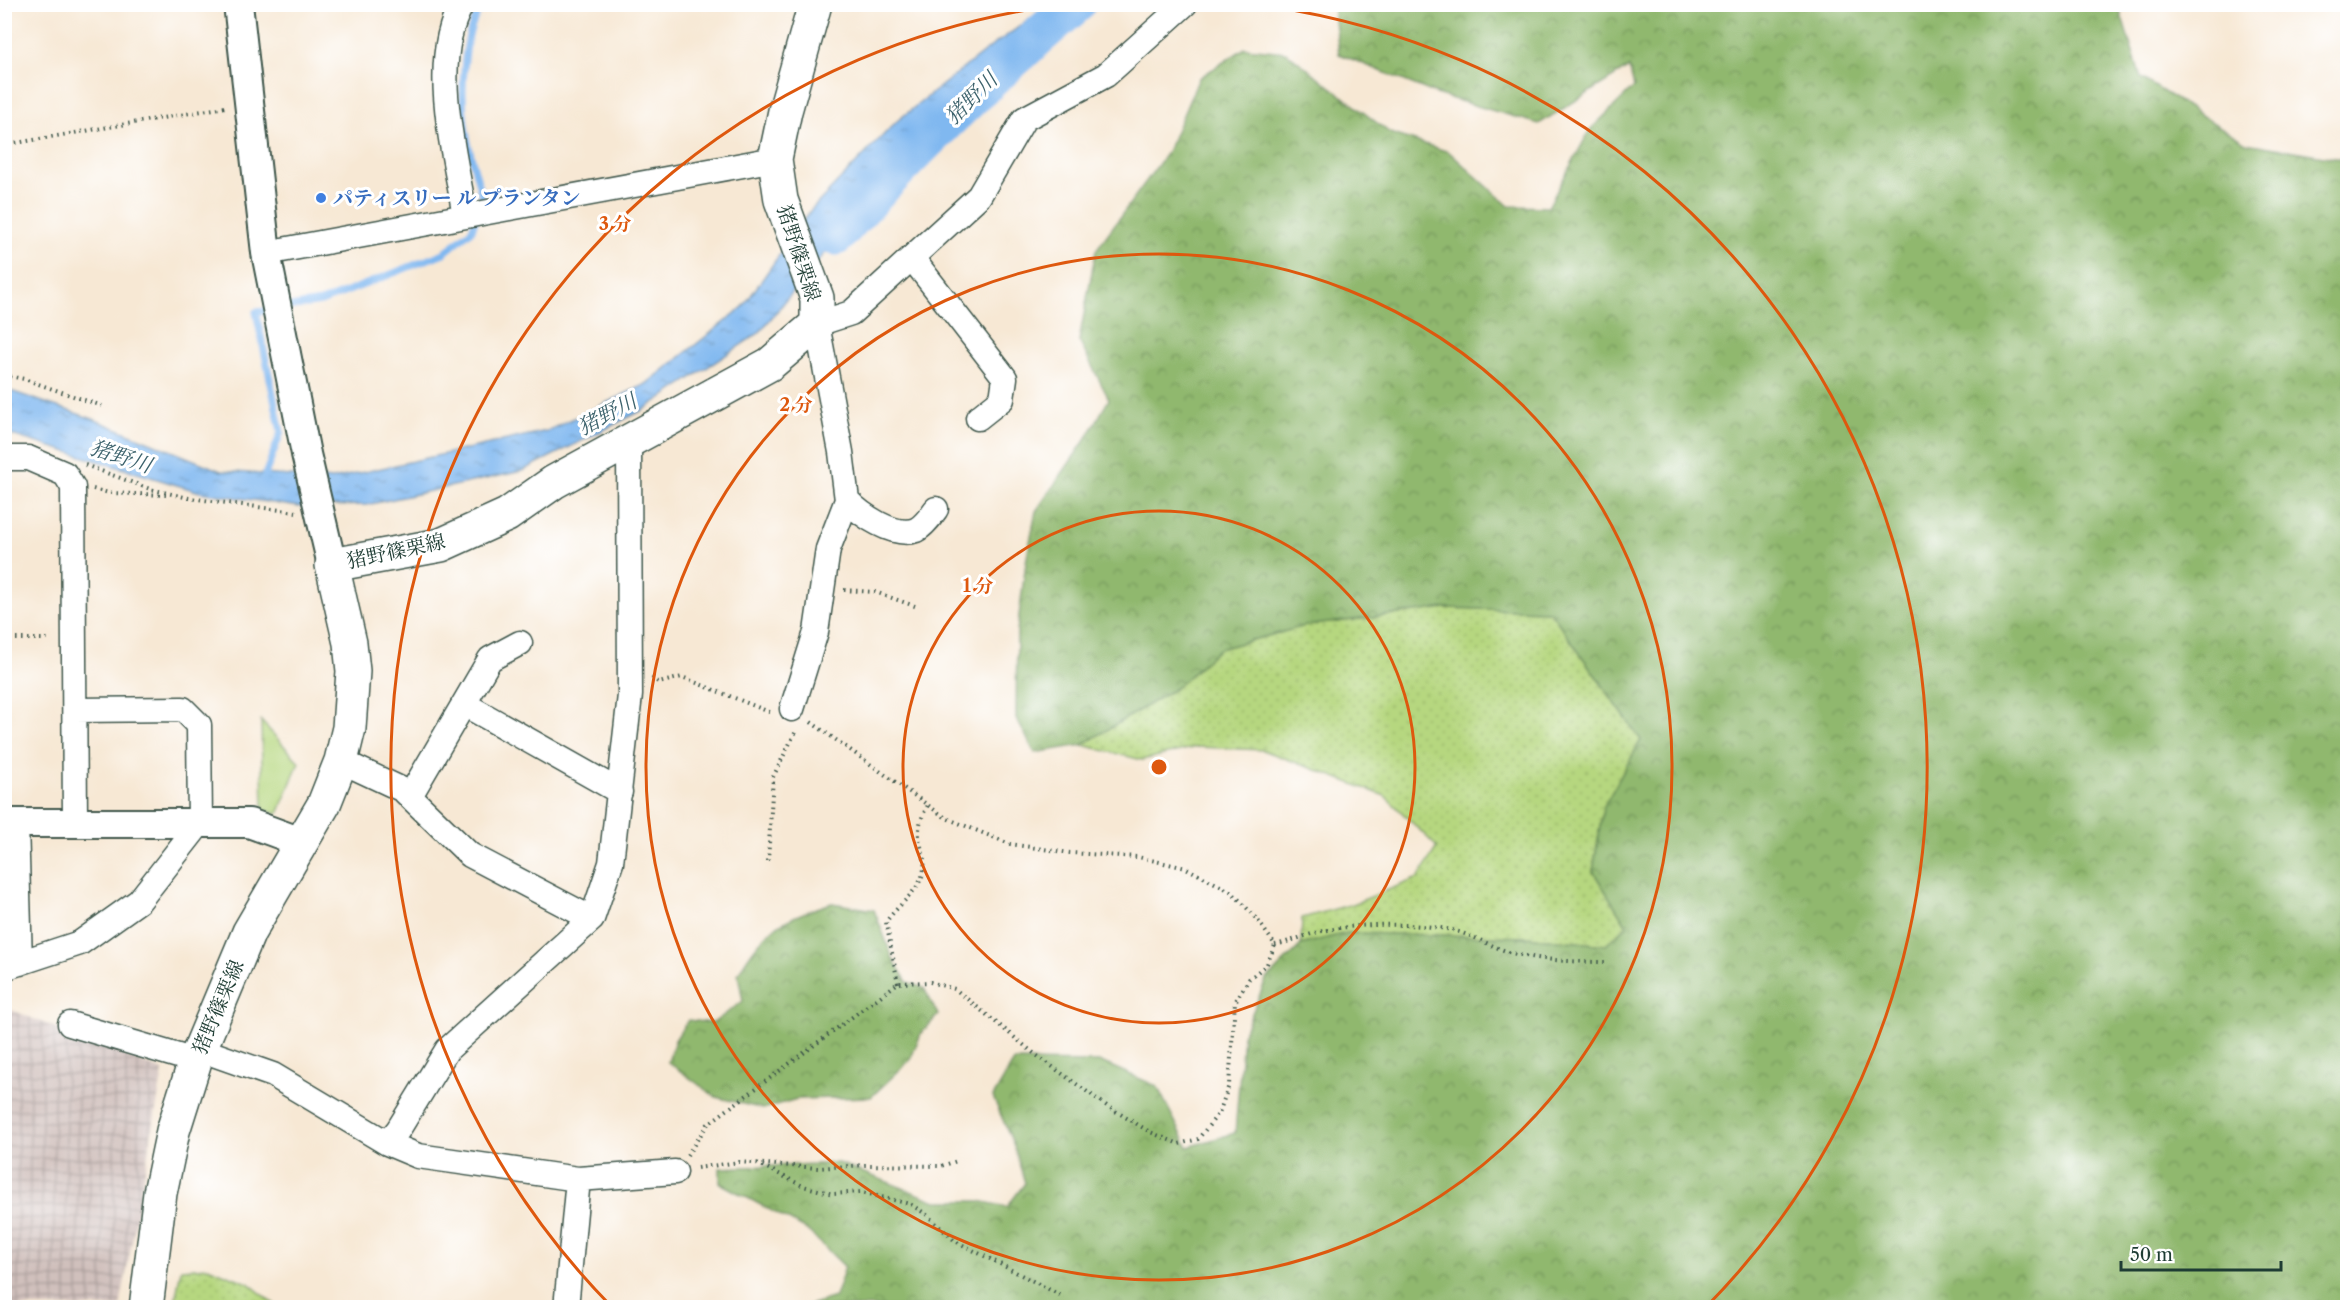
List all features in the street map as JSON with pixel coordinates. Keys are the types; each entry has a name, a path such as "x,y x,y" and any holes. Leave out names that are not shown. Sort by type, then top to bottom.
{"main road":[{"name":"猪野篠栗線","path":"146,1308 149,1267 162,1183 173,1131 197,1055 249,932 324,804 341,761 349,728 353,671 350,643 332,565 441,545 507,515 554,482 770,364 817,311 781,200 774,159 784,111 815,4"}],"street":[{"path":"238,4 266,253 306,454 332,565"},
{"path":"462,4 449,35 446,93 465,216"},
{"path":"792,709 816,632 828,549 847,500 842,452 817,311 851,313 979,196 1024,119 1106,75 1185,4"},
{"path":"266,253 774,159"},
{"path":"912,258 1005,378 1002,399 978,418"},
{"path":"387,1143 398,1130 447,1050 592,919 611,863 630,695 629,441"},
{"path":"4,458 28,458 65,474 72,485 75,823"},
{"path":"847,500 858,512 896,530 915,530 926,522 936,509"},
{"path":"410,796 490,658 520,643"},
{"path":"464,704 620,792"},
{"path":"75,710 183,710 200,724 200,823 139,901 80,943 12,966 10,823 75,823 200,823 249,823 301,842"},
{"path":"341,761 403,790 470,855 592,919"},
{"path":"70,1024 273,1075 387,1143 418,1156 578,1179 675,1172"},
{"path":"566,1308 578,1179"}],"path":[{"path":"4,145 248,104"},
{"path":"4,375 24,379 102,406"},
{"path":"84,464 150,489 176,495 321,515"},
{"path":"72,485 109,493 176,495"},
{"path":"822,588 875,592 915,606"},
{"path":"4,639 74,639"},
{"path":"631,658 658,683 682,676 770,713 792,709 946,818 1010,844 1070,853 1138,857 1186,868 1232,892 1275,945"},
{"path":"768,861 772,777 798,728 792,709"},
{"path":"898,983 886,922 893,911 915,890 925,868 919,835 922,818 928,805"},
{"path":"1275,945 1326,930 1356,926 1421,927 1453,930 1511,952 1540,958 1566,962 1609,962"},
{"path":"675,1172 708,1124 898,983 930,982 955,989 1036,1055 1107,1106 1150,1132 1179,1144 1197,1139 1219,1113 1229,1085 1235,1002 1249,979 1267,964 1275,945"},
{"path":"675,1172 739,1162 818,1168 865,1165 941,1166 957,1161"},
{"path":"757,1163 803,1186 833,1194 861,1192 910,1204 926,1214 955,1241 1064,1297"}],"shaded area":[{"path":"4,1007 163,1071 120,1307 5,1307"}],"green space":[{"path":"1333,5 2118,5 2141,78 2246,143 2347,160 2347,1307 803,1307 835,1297 845,1267 807,1230 720,1183 720,1168 839,1163 936,1201 979,1201 1007,1207 1025,1183 1013,1143 993,1097 1014,1061 1101,1062 1157,1086 1188,1147 1235,1133 1243,1035 1266,980 1301,945 1346,933 1526,937 1606,945 1627,926 1593,871 1603,808 1641,740 1550,611 1446,608 1305,626 1219,649 1176,688 1082,745 1035,753 1016,718 1017,631 1026,562 1036,511 1088,436 1109,399 1079,341 1096,250 1166,154 1199,78 1245,48 1286,52 1390,133 1449,152 1509,206 1548,207 1590,130 1634,87 1629,67 1539,124 1439,95 1339,54"},
{"path":"1446,608 1550,611 1641,740 1603,808 1593,871 1627,926 1606,945 1526,937 1346,933 1301,945 1302,918 1353,904 1418,878 1437,847 1385,796 1263,750 1197,747 1142,760 1082,745 1176,688 1219,649 1305,626"},
{"path":"261,721 299,762 278,814 263,810"},
{"path":"832,903 874,910 893,959 907,982 924,988 938,1015 921,1034 910,1060 871,1097 797,1099 763,1109 716,1097 668,1062 675,1040 688,1020 713,1023 743,1001 738,974 747,958 766,935 800,914"},
{"path":"208,1267 248,1283 278,1307 174,1307 181,1269"}],"water":[{"path":"1050,5 1094,5 1010,59 872,196 759,333 643,410 522,471 366,505 299,507 200,492 5,433 5,389 93,419 221,471 333,479 547,431 646,384 743,307 810,211 897,121 989,48"}],"waterway":[{"path":"481,208 483,201 466,134 463,79 471,28 484,4"},
{"name":"猪野川","path":"836,236 952,116 1076,4"},
{"path":"283,308 321,302 444,253 472,230 475,221"},
{"path":"262,483 281,432 256,312 272,310"}],"place":[{"name":"パティスリー ル プランタン","path":"321,198"}]}
